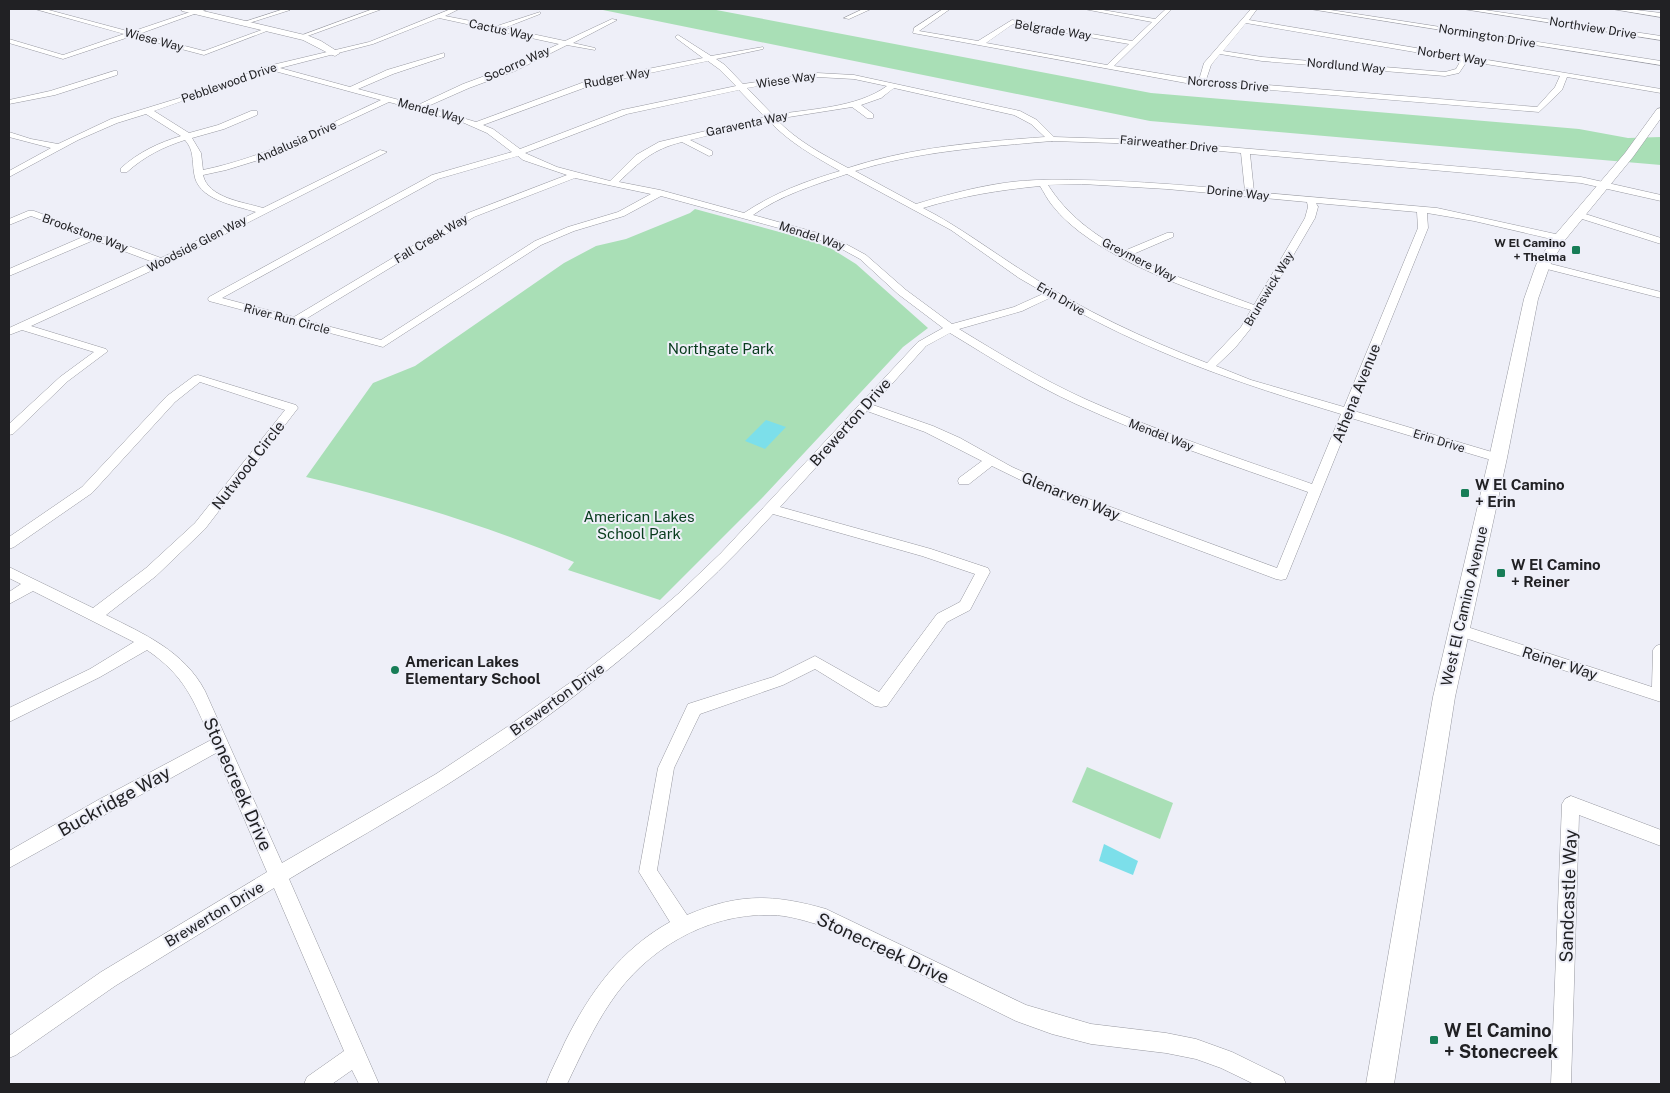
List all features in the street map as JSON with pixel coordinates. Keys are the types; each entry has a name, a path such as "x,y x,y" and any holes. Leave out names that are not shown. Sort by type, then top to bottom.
{"main road":[{"path":"185,9 200,10 300,37 318,43 335,54"},
{"name":"West El Camino Avenue","path":"1380,1084 1422,818 1444,697 1498,458 1531,300 1543,265 1560,238 1660,115"}],"street":[{"name":"Wiese Way","path":"38,9 204,53 269,29"},
{"path":"300,37 379,9"},
{"name":"Pebblewood Drive","path":"9,174 102,126 271,68 335,54 371,43 456,9"},
{"path":"847,18 868,9"},
{"name":"Norcross Drive","path":"947,9 916,29 915,32 1108,68 1202,83 1539,110 1558,88 1564,74"},
{"path":"1087,9 1157,20"},
{"path":"1108,68 1169,9"},
{"path":"1202,83 1204,71 1254,9"},
{"name":"Normington Drive","path":"1314,9 1661,63"},
{"name":"Northview Drive","path":"1466,9 1661,38"},
{"path":"1615,9 1642,11 1661,15"},
{"path":"9,41 63,57 200,10"},
{"path":"244,23 287,10"},
{"path":"496,29 538,13"},
{"name":"Cactus Way","path":"438,16 593,50"},
{"name":"Socorro Way","path":"420,107 466,86 512,69 614,20"},
{"name":"Norbert Way","path":"1244,21 1661,90"},
{"name":"Belgrade Way","path":"979,44 1012,22 1134,43"},
{"name":"Erin Drive","path":"678,37 722,67 795,140 845,171 954,228 1051,294 1126,333 1208,368 1288,396 1498,458"},
{"name":"Rudger Way","path":"478,124 578,86 761,48"},
{"name":"Nordlund Way","path":"1218,52 1262,59 1445,74 1455,74 1460,70 1465,58"},
{"path":"351,89 405,66 441,54"},
{"name":"Mendel Way","path":"271,68 478,124 499,136 518,153 544,166 612,184 660,193 822,237 853,251 950,328 1031,377 1102,411 1190,447 1316,490"},
{"path":"9,102 66,88 114,73"},
{"name":"Wiese Way","path":"518,153 625,112 741,87 822,75 849,76 1004,109 1034,122 1052,139"},
{"name":"Garaventa Way","path":"612,184 645,152 662,144 771,118 854,104 878,96 894,85"},
{"path":"66,88 78,94"},
{"path":"174,91 188,98"},
{"name":"Andalusia Drive","path":"198,173 254,161 389,99"},
{"path":"854,104 870,116"},
{"path":"146,110 186,136 195,147 200,182 209,192 263,211"},
{"path":"124,170 135,160 152,150 186,136 221,127 254,113"},
{"path":"9,134 29,141 60,147"},
{"path":"682,138 709,153"},
{"name":"Fairweather Drive","path":"746,216 766,202 781,195 845,171 900,156 952,147 1052,139 1116,140 1581,180 1661,198"},
{"path":"1245,150 1250,194"},
{"name":"Woodside Glen Way","path":"9,332 162,262 383,152"},
{"name":"River Run Circle","path":"518,153 459,169 430,180 213,299 383,344 538,243 571,229 621,214 660,193"},
{"name":"Fall Creek Way","path":"295,321 471,215 496,204 544,190 574,175"},
{"name":"Dorine Way","path":"915,207 969,191 1042,182 1125,182 1422,210 1474,218 1560,238"},
{"name":"Greymere Way","path":"1042,182 1053,203 1065,216 1124,254 1185,284 1257,309"},
{"name":"Brunswick Way","path":"1208,368 1236,340 1257,309 1310,218 1313,207 1311,200"},
{"name":"Athena Avenue","path":"1282,575 1423,228 1422,210"},
{"name":"Brookstone Way","path":"9,222 31,213 162,262"},
{"path":"1579,215 1661,241"},
{"path":"1124,254 1170,235"},
{"path":"9,273 94,236"},
{"path":"1543,265 1661,295"},
{"name":"Brewerton Drive","path":"9,1048 108,979 197,923 442,778 513,732 577,686 683,598 726,557 772,509 913,352 932,337 950,328 1018,309 1051,294"},
{"path":"9,431 64,378 102,350 20,326"},
{"name":"Nutwood Circle","path":"9,544 87,490 171,399 198,378 292,408 200,526 151,572 95,615"},
{"name":"Glenarven Way","path":"864,406 929,429 956,441 991,461 1054,491 1282,575"},
{"path":"964,481 991,461"},
{"path":"683,925 648,872 666,768 694,709 778,681 815,662 881,701 942,618 964,606 983,572 926,552 772,509"},
{"name":"Stonecreek Drive","path":"9,572 147,642 169,657 184,672 197,691 369,1084"},
{"path":"9,599 33,584"},
{"name":"Reiner Way","path":"1458,630 1660,696"},
{"path":"9,715 95,673 147,642"},
{"path":"1660,696 1661,650"},
{"name":"Buckridge Way","path":"9,860 220,743"},
{"name":"Sandcastle Way","path":"1561,1084 1571,804 1661,838"},
{"name":"Stonecreek Drive","path":"556,1084 591,1013 610,985 644,950 683,925 719,912 770,906 798,910 826,918 1023,1014 1091,1034 1166,1043 1196,1049 1225,1059 1276,1084"},
{"path":"314,1084 356,1055"}],"green space":[{"path":"598,9 711,9 1151,93 1579,129 1628,138 1661,137 1661,165 1150,121"},
{"name":"Northgate Park","path":"695,209 809,240 832,249 856,264 928,328 903,347 763,497 660,600 568,570 574,562 509,536 374,494 306,477 373,383 415,366 564,263 596,246 626,239 690,213"},
{"path":"1087,767 1173,803 1160,839 1072,802"}],"water":[{"path":"766,420 786,427 765,449 745,441"},
{"path":"1104,844 1138,861 1133,875 1099,861"}],"place":[{"name":"W El Camino + Thelma","path":"1576,250"},
{"name":"W El Camino + Erin","path":"1465,493"},
{"name":"W El Camino + Reiner","path":"1501,573"},
{"name":"American Lakes Elementary School","path":"395,670"},
{"name":"W El Camino + Stonecreek","path":"1434,1040"}],"park label":[{"name":"American Lakes School Park","path":"639,524"}]}
